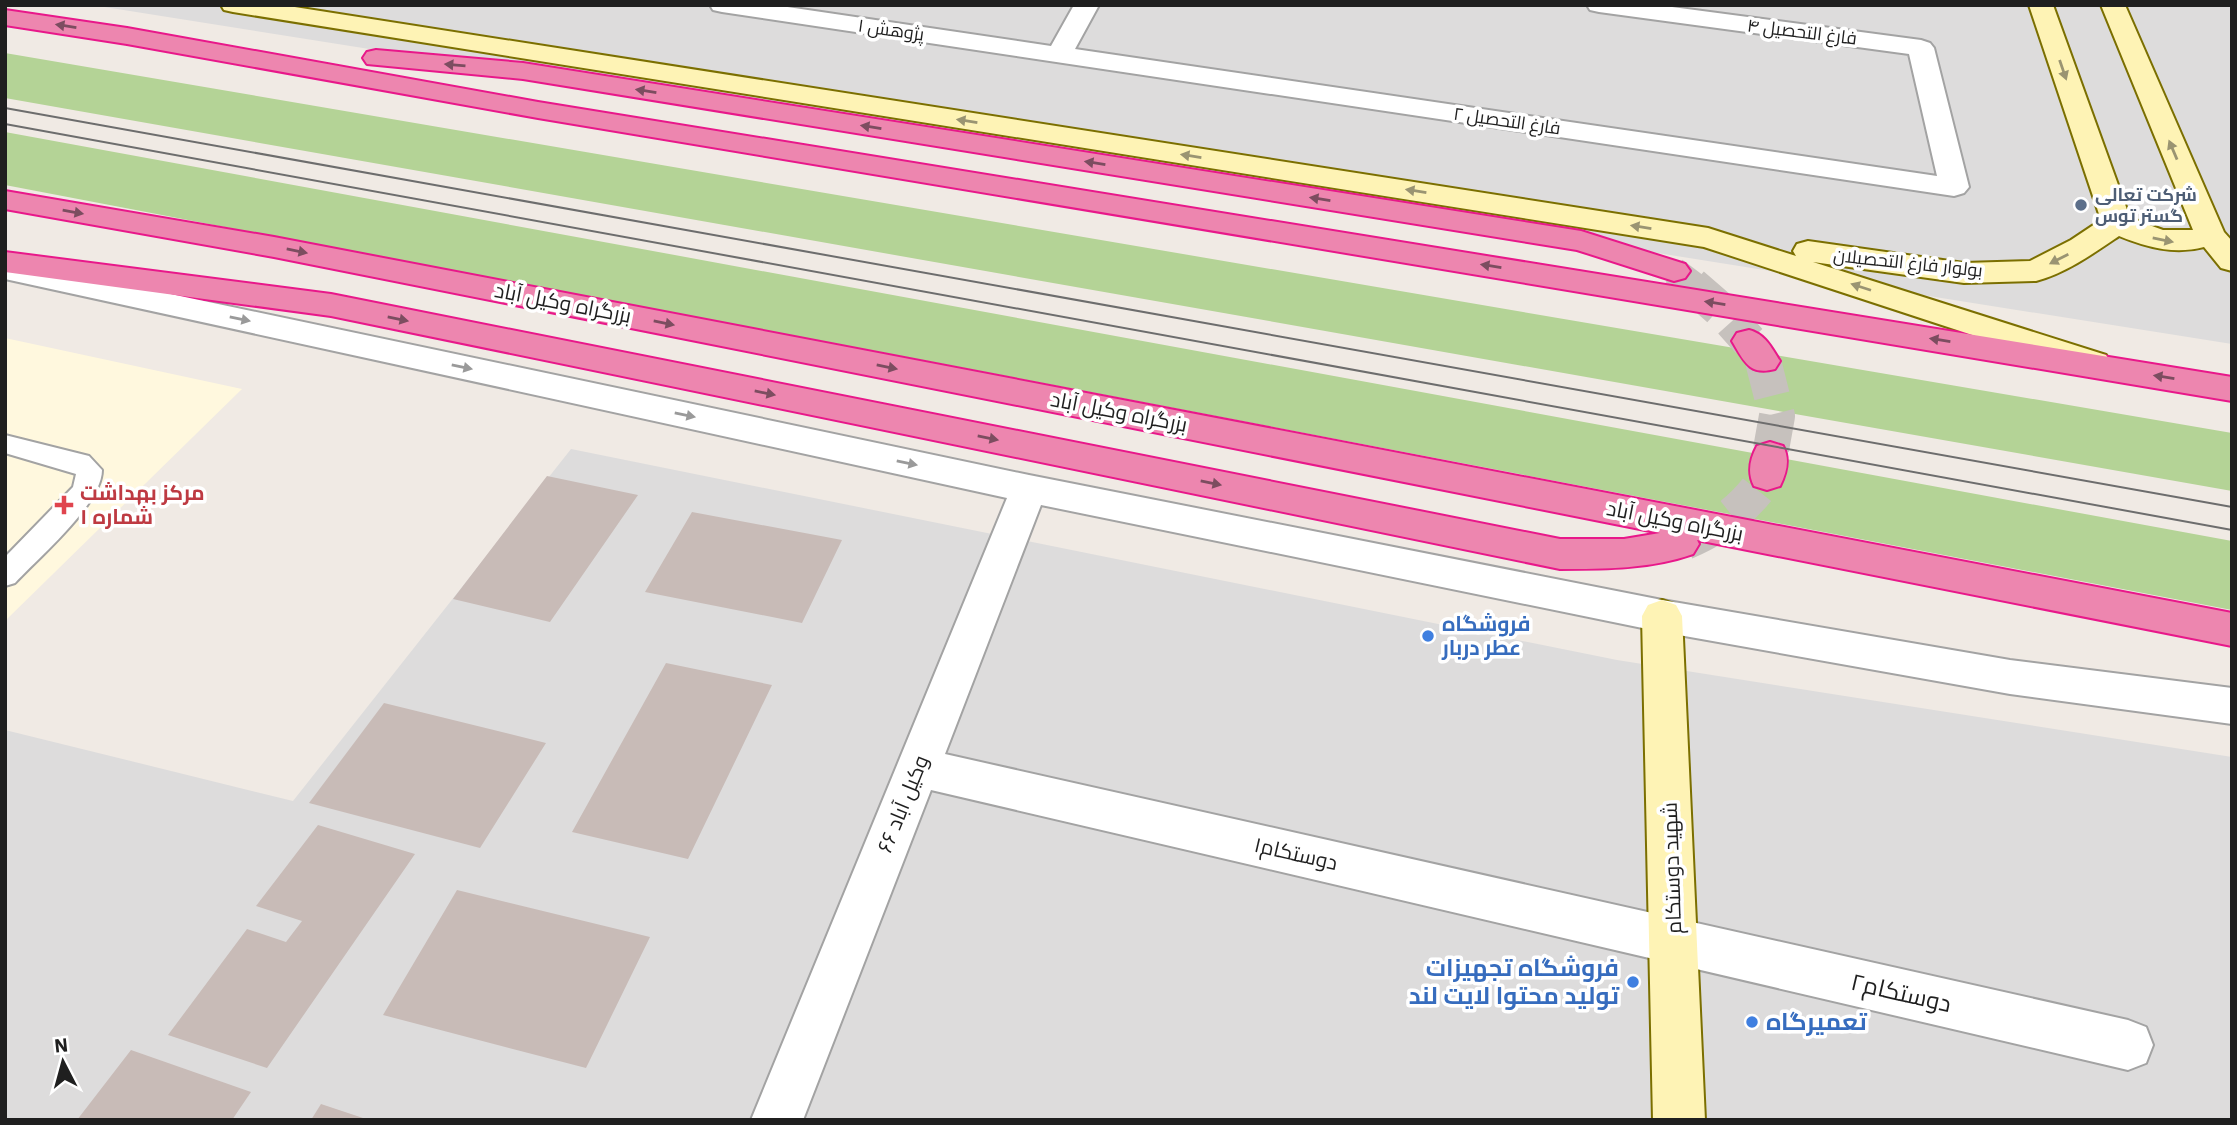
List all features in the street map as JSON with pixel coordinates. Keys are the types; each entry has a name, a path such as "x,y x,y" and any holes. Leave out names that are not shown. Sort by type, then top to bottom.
{"highway":[{"path":"5,17 127,36 538,110 2232,388"},
{"path":"127,36 523,71 1581,241 1674,271"},
{"name":"بزرگراه وکیل آباد","path":"5,200 301,252 2232,631"},
{"path":"5,262 331,305 1560,554 1624,554 1680,544"}],"main road":[{"path":"233,5 1708,238 2112,369"},
{"path":"2041,5 2117,223 2142,235 2170,242 2194,242 2210,235"},
{"path":"2113,5 2210,235 2232,261"},
{"name":"بولوار فارغ التحصیلان","path":"1708,238 1964,273 2036,271 2082,247 2117,223"},
{"name":"شهید دوستکام","path":"1662,616 1679,1120"}],"street":[{"name":"پژوهش ۱","path":"722,5 1059,55"},
{"path":"1059,55 1087,5"},
{"name":"فارغ التحصیل ۴","path":"1599,5 1921,48 1954,187"},
{"name":"فارغ التحصیل ۲","path":"1059,55 1954,187"},
{"path":"5,269 1029,489 1662,616 2010,677 2232,706"},
{"name":"وکیل آباد ۶۶","path":"777,1120 1029,489"},
{"name":"دوستکام۱","path":"917,767 1674,942"},
{"name":"دوستکام۲","path":"1674,942 2128,1045"}],"lane":[{"path":"5,444 80,463 89,470 89,482 78,500 5,575"}],"shaded area":[{"path":"92,5 2232,5 2232,344"},
{"name":"مرکز بهداشت شماره ۱","path":"5,338 242,389 5,621"},
{"path":"571,449 1617,660 2232,757 2232,1120 5,1120 5,730 293,801"}],"green space":[{"path":"5,53 2232,433 2232,491 5,98"},
{"path":"5,132 2232,541 2232,610 5,185"}],"building":[{"path":"547,476 638,495 550,622 453,599"},
{"path":"692,512 842,540 802,623 645,592"},
{"path":"666,663 772,685 688,859 572,832"},
{"path":"384,703 546,743 480,848 309,803"},
{"path":"318,825 415,854 267,1068 168,1035 247,929 286,942 302,921 256,906"},
{"path":"457,890 650,937 586,1068 383,1015"},
{"path":"131,1050 251,1092 232,1120 77,1120"},
{"path":"321,1104 366,1119 366,1120 311,1120"}],"tunnel":[{"path":"1674,271 1694,286"},
{"path":"1692,285 1723,312 1749,341"},
{"path":"1763,361 1777,416 1770,455"},
{"path":"1685,542 1710,530 1741,507 1767,476"}],"tram line":[{"path":"5,108 2232,507"},
{"path":"5,124 2232,530"}],"place":[{"name":"شرکت تعالی گستر توس","path":"2081,205"},
{"name":"مرکز بهداشت شماره ۱","path":"64,505"},
{"name":"فروشگاه عطر دربار","path":"1428,636"},
{"name":"فروشگاه تجهیزات تولید محتوا لایت لند","path":"1633,982"},
{"name":"تعمیرگاه","path":"1752,1022"}]}
